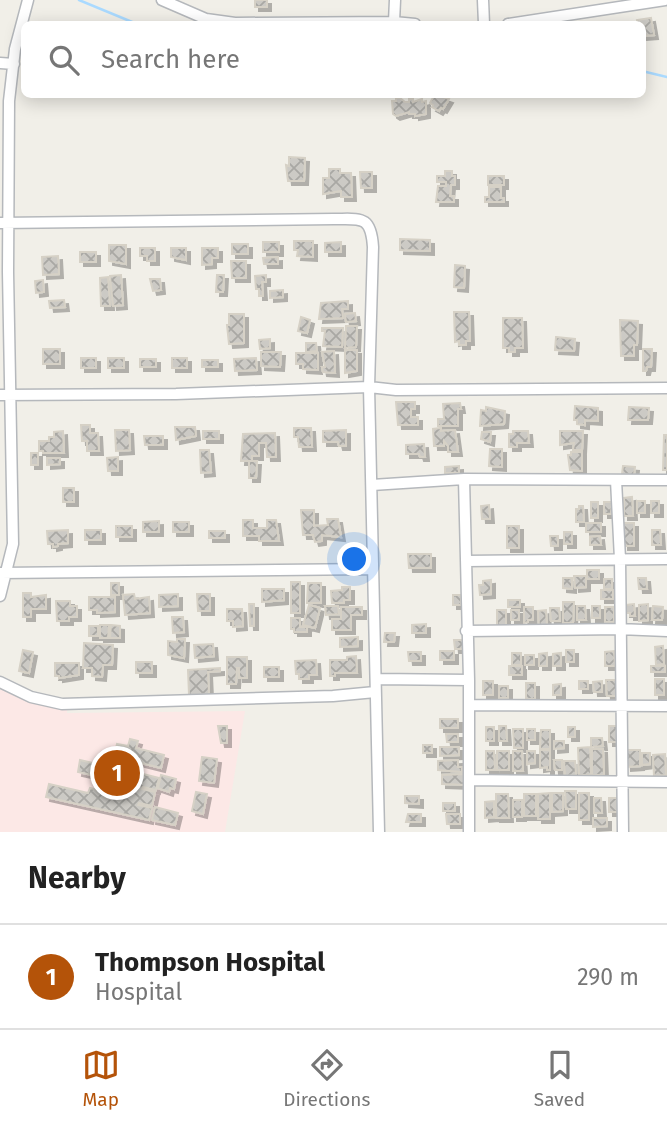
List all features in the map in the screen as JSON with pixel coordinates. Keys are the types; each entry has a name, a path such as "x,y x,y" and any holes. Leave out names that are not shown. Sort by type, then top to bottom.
{"street":[{"path":"23,21 28,0"},
{"path":"162,0 206,19 220,21"},
{"path":"394,21 395,0"},
{"path":"483,0 484,21"},
{"path":"528,21 665,0"},
{"path":"0,596 3,573 13,544 5,395 4,223 9,111 14,64 21,32"},
{"path":"0,63 14,64"},
{"path":"4,223 363,220 372,231 369,387 379,832"},
{"path":"5,395 176,394 369,387 396,390 667,388"},
{"path":"372,485 464,479 667,480"},
{"path":"464,479 469,680 468,832"},
{"path":"616,480 620,559 623,832"},
{"path":"467,561 667,559"},
{"path":"3,573 372,569 373,562"},
{"path":"466,631 667,631"},
{"path":"376,679 469,680"},
{"path":"0,682 31,697 62,704 333,696 375,692"},
{"path":"469,705 667,706"},
{"path":"470,780 667,782"}],"shaded area":[{"path":"3,685 67,710 67,713 245,711 225,832 0,832 0,691"}],"building":[{"path":"255,0 267,0 267,7 255,7"},
{"path":"651,18 654,35 646,36 646,21 637,20"},
{"path":"396,98 405,102 409,102 409,99 413,99 413,102 422,99 422,102 426,101 426,114 415,116 409,112 396,116 393,114 392,101 396,101"},
{"path":"433,98 449,99 439,111 430,103"},
{"path":"289,157 305,158 304,181 288,181 286,165 289,166"},
{"path":"329,169 351,173 352,197 341,197 341,191 323,194 323,178 329,178"},
{"path":"445,171 452,171 452,176 455,176 455,185 451,185 450,196 454,196 454,202 436,202 438,186 446,186 446,182 437,182 437,176 445,176"},
{"path":"360,172 372,172 372,188 361,188"},
{"path":"488,176 504,176 504,185 488,185"},
{"path":"489,187 501,187 501,198 504,198 504,202 485,202 485,197 489,197"},
{"path":"400,239 430,240 430,251 400,250"},
{"path":"294,241 313,241 313,257 297,256 298,250 294,250"},
{"path":"263,242 279,242 279,252 263,252"},
{"path":"341,242 341,252 325,252 325,243"},
{"path":"232,244 248,244 248,254 232,254"},
{"path":"109,245 126,245 126,264 109,261"},
{"path":"140,248 155,248 155,261 147,261 147,256 140,256"},
{"path":"171,248 186,248 186,260 171,257"},
{"path":"202,248 218,248 218,258 212,258 212,264 202,265"},
{"path":"80,252 96,252 96,262 80,262"},
{"path":"58,256 59,274 43,275 42,257"},
{"path":"278,257 278,264 264,264 263,258"},
{"path":"231,261 246,261 246,278 232,278"},
{"path":"455,265 465,266 464,288 454,287"},
{"path":"121,275 123,305 113,306 110,276"},
{"path":"217,275 224,275 223,292 216,292"},
{"path":"266,275 266,282 262,282 263,296 259,296 255,276"},
{"path":"108,277 110,306 101,306 100,278"},
{"path":"150,279 160,279 161,290 153,291"},
{"path":"43,280 44,292 36,293 35,281"},
{"path":"283,290 283,297 270,298 270,291"},
{"path":"64,300 65,307 50,308 49,301"},
{"path":"348,301 348,309 342,309 343,318 319,319 321,303"},
{"path":"454,312 469,312 470,341 466,341 466,345 455,342"},
{"path":"355,313 356,321 346,322 345,314"},
{"path":"229,314 244,314 244,343 229,344"},
{"path":"301,317 310,320 307,333 298,331"},
{"path":"503,318 522,318 523,348 515,348 515,352 503,348"},
{"path":"620,320 638,321 634,356 621,356"},
{"path":"346,326 357,326 356,347 345,348"},
{"path":"322,328 343,328 342,347 323,346 325,331 322,331"},
{"path":"556,337 575,339 574,351 555,350"},
{"path":"270,339 270,348 260,349 259,340"},
{"path":"306,343 316,343 317,351 306,352"},
{"path":"43,349 60,349 60,364 43,364"},
{"path":"643,349 652,349 651,367 647,367 646,371 643,371"},
{"path":"345,350 357,350 357,371 345,373"},
{"path":"334,351 335,373 323,372 322,367 325,367 322,352"},
{"path":"261,352 281,352 280,367 261,366"},
{"path":"296,353 318,353 318,370 303,369 303,364 296,364"},
{"path":"81,358 96,358 96,368 81,368"},
{"path":"108,358 124,358 124,368 108,368"},
{"path":"172,358 187,358 187,368 172,368"},
{"path":"256,358 257,370 235,371 234,359"},
{"path":"140,359 156,359 156,367 140,367"},
{"path":"202,360 218,360 218,367 202,367"},
{"path":"396,402 415,402 411,417 418,417 418,425 398,425"},
{"path":"460,403 458,426 438,426 438,419 444,419 443,404"},
{"path":"575,406 598,408 598,421 585,420 585,425 577,424 577,420 574,420"},
{"path":"486,407 505,411 504,424 480,426 481,410 486,411"},
{"path":"629,407 649,408 648,420 628,420"},
{"path":"81,425 90,425 90,433 98,433 99,451 87,451 87,441 82,441"},
{"path":"175,427 195,427 196,436 176,440"},
{"path":"294,428 311,428 312,447 299,447 298,437 294,437"},
{"path":"441,428 441,431 455,430 458,452 448,452 444,441 444,446 434,446 433,429"},
{"path":"115,430 129,430 130,450 116,451"},
{"path":"346,430 346,446 339,446 338,442 323,442 323,431"},
{"path":"63,431 64,453 39,451 39,441 49,441 49,437 54,437 54,432"},
{"path":"203,431 219,431 219,439 203,439"},
{"path":"513,431 528,431 529,443 517,443 517,447 509,447 509,434 513,434"},
{"path":"560,431 583,431 582,450 573,450 574,443 560,445"},
{"path":"482,432 491,432 490,442 481,439"},
{"path":"275,433 276,457 267,457 266,443 259,443 259,456 252,456 252,461 241,461 243,434"},
{"path":"664,435 667,435 667,470 663,470"},
{"path":"144,436 163,436 163,445 145,445"},
{"path":"424,444 425,457 406,454 406,445"},
{"path":"490,449 502,449 502,467 489,466"},
{"path":"200,450 209,450 211,472 201,473"},
{"path":"571,452 582,452 582,471 570,470 568,455 571,455"},
{"path":"31,453 38,453 38,465 31,465"},
{"path":"118,457 118,471 108,471 107,458"},
{"path":"47,458 60,458 60,464 47,465"},
{"path":"249,461 257,461 256,478 249,478"},
{"path":"459,466 459,473 445,473 445,467"},
{"path":"623,466 635,467 634,475 622,474"},
{"path":"63,488 74,488 74,502 63,502"},
{"path":"632,497 633,516 624,516 624,498"},
{"path":"637,501 645,501 645,513 637,513"},
{"path":"651,501 659,501 659,513 651,513"},
{"path":"591,502 598,502 598,518 591,518"},
{"path":"604,502 612,502 611,514 604,514"},
{"path":"489,505 490,519 482,519 481,506"},
{"path":"579,506 583,506 584,522 576,522 576,509 579,509"},
{"path":"301,510 314,510 314,526 328,525 327,519 338,519 341,537 322,535 322,541 315,542 313,535 303,535"},
{"path":"243,520 253,520 253,528 267,528 267,520 276,520 279,541 259,541 259,536 243,536"},
{"path":"159,521 159,532 143,532 143,522"},
{"path":"173,522 189,522 189,532 173,532"},
{"path":"586,523 601,523 601,532 586,532"},
{"path":"624,523 634,523 634,546 624,546"},
{"path":"116,526 132,526 132,537 116,537"},
{"path":"507,526 519,526 519,548 507,548"},
{"path":"68,530 68,543 53,547 53,544 48,544 47,531"},
{"path":"85,530 101,530 101,540 85,540"},
{"path":"652,530 660,530 661,545 652,545"},
{"path":"209,531 225,531 225,538 209,538"},
{"path":"564,532 572,532 572,544 564,544"},
{"path":"550,536 558,536 558,546 551,546"},
{"path":"600,536 601,545 590,545 590,537"},
{"path":"408,554 431,554 431,568 409,568"},
{"path":"587,570 599,570 599,579 587,579"},
{"path":"574,576 586,576 586,587 575,588"},
{"path":"563,578 572,578 572,589 563,588"},
{"path":"638,578 646,578 647,589 639,589"},
{"path":"604,579 612,579 612,589 604,589"},
{"path":"491,580 491,594 480,595 479,585 483,585 483,581"},
{"path":"291,582 300,582 300,613 291,613"},
{"path":"111,583 119,583 119,595 111,595"},
{"path":"308,583 321,583 321,603 307,603"},
{"path":"342,587 350,587 350,600 332,603 331,591 342,590"},
{"path":"262,589 284,589 284,600 262,602"},
{"path":"601,590 613,590 613,599 601,599"},
{"path":"23,593 31,593 31,597 46,595 46,609 31,609 31,617 23,617"},
{"path":"134,594 135,599 149,597 150,613 125,615 123,595"},
{"path":"178,594 178,606 159,607 159,595"},
{"path":"197,594 210,594 210,611 198,611"},
{"path":"453,595 461,595 461,605 453,605"},
{"path":"89,597 115,597 115,612 97,613 97,610 89,610"},
{"path":"508,600 520,600 520,607 508,607"},
{"path":"56,601 70,601 70,606 77,606 77,617 69,617 69,621 57,621"},
{"path":"563,602 574,602 573,623 563,623"},
{"path":"249,604 254,604 254,626 250,626"},
{"path":"634,604 635,616 630,616 630,613 626,613 626,605"},
{"path":"648,604 648,620 639,621 639,605"},
{"path":"309,605 320,608 315,628 303,625"},
{"path":"325,606 338,606 339,614 326,615"},
{"path":"577,606 585,606 586,620 577,620"},
{"path":"592,606 600,606 600,618 592,618"},
{"path":"653,606 663,607 662,620 652,620"},
{"path":"341,607 362,607 362,615 351,615 351,630 332,630 332,619 341,619"},
{"path":"524,607 533,607 533,620 524,623"},
{"path":"605,607 614,607 614,622 605,622"},
{"path":"550,608 559,608 560,621 551,621"},
{"path":"227,609 242,609 243,626 233,627 233,621 227,621"},
{"path":"497,610 506,610 506,626 497,626"},
{"path":"511,610 519,610 519,620 511,620"},
{"path":"546,610 547,626 539,626 538,611"},
{"path":"172,617 183,617 184,632 173,633"},
{"path":"291,618 300,618 300,627 307,627 307,632 294,632 294,629 291,629"},
{"path":"426,624 426,633 412,633 412,625"},
{"path":"100,625 109,625 108,638 100,638"},
{"path":"111,625 120,626 120,638 110,638"},
{"path":"89,626 98,626 98,636 89,636"},
{"path":"385,633 395,633 394,642 384,642"},
{"path":"358,637 358,646 340,647 340,638"},
{"path":"177,639 185,639 184,658 168,655 168,641 177,642"},
{"path":"454,640 466,640 466,649 455,649"},
{"path":"84,643 113,645 112,665 103,665 102,677 92,676 92,668 83,668"},
{"path":"213,644 214,656 195,658 194,645"},
{"path":"663,646 664,664 656,665 655,647"},
{"path":"23,650 33,652 29,673 19,671"},
{"path":"566,650 574,650 574,662 566,662"},
{"path":"440,651 454,651 454,660 440,660"},
{"path":"614,651 615,666 605,666 605,652"},
{"path":"408,652 421,652 421,661 409,661"},
{"path":"512,653 521,653 521,665 512,665"},
{"path":"547,653 547,666 539,666 539,654"},
{"path":"561,653 561,666 553,666 553,654"},
{"path":"525,655 534,655 534,665 525,665"},
{"path":"356,656 357,673 335,673 335,676 330,676 330,660 347,660 347,657"},
{"path":"227,657 247,657 247,678 239,678 237,668 236,684 227,684"},
{"path":"316,660 317,675 309,675 309,679 299,679 295,661"},
{"path":"136,662 152,662 152,673 136,673"},
{"path":"55,663 79,663 79,675 59,678 55,676"},
{"path":"509,666 522,666 522,675 509,675"},
{"path":"651,666 665,666 665,672 651,672"},
{"path":"264,667 279,667 279,677 264,677"},
{"path":"220,668 220,671 208,672 209,694 189,695 188,670"},
{"path":"655,679 664,679 664,695 655,695"},
{"path":"606,680 616,680 616,696 607,696"},
{"path":"483,681 493,681 493,695 483,695"},
{"path":"579,681 588,681 588,689 579,689"},
{"path":"602,681 602,692 594,692 593,682"},
{"path":"526,683 535,683 535,699 526,699"},
{"path":"561,684 561,695 553,695 553,685"},
{"path":"499,686 508,686 508,698 499,698"},
{"path":"440,719 458,719 458,728 440,728"},
{"path":"218,726 227,726 227,743 221,743"},
{"path":"499,726 506,726 507,741 499,741"},
{"path":"609,726 618,726 618,742 609,742"},
{"path":"486,727 494,727 494,741 486,741"},
{"path":"568,727 575,727 575,737 568,737"},
{"path":"513,729 523,729 523,748 514,748"},
{"path":"527,729 535,729 535,740 527,740"},
{"path":"541,730 550,730 550,749 540,749"},
{"path":"446,734 458,734 458,742 447,742"},
{"path":"591,738 602,738 603,746 591,747"},
{"path":"130,739 138,741 136,748 164,755 161,768 133,761 131,771 159,778 156,790 142,789 155,792 152,806 138,805 152,808 149,820 46,797 49,784 88,793 90,788 106,792 105,797 110,799 115,780 78,772 80,760 123,770 125,760 114,757 117,744 128,746"},
{"path":"554,741 564,741 564,748 554,749"},
{"path":"423,745 432,745 432,753 423,753"},
{"path":"440,747 459,747 459,755 440,756"},
{"path":"590,747 591,775 579,775 578,748"},
{"path":"592,749 603,749 604,775 592,775"},
{"path":"540,750 550,750 550,770 547,770 547,767 540,768"},
{"path":"626,750 640,750 640,766 627,767"},
{"path":"486,751 494,751 495,770 486,770"},
{"path":"497,751 509,751 509,770 497,770"},
{"path":"513,751 522,751 523,771 513,771"},
{"path":"527,751 535,751 535,763 527,764"},
{"path":"642,753 650,753 650,764 642,765"},
{"path":"665,754 666,775 654,776 653,755"},
{"path":"202,757 217,759 214,783 199,781"},
{"path":"458,760 458,767 462,767 462,772 438,770 438,761"},
{"path":"554,760 562,760 562,770 555,770"},
{"path":"564,761 575,761 576,775 565,776"},
{"path":"467,774 467,785 442,784 442,775"},
{"path":"161,775 176,779 174,789 170,788 169,792 158,788"},
{"path":"565,791 576,791 576,809 566,809"},
{"path":"196,792 207,794 203,814 192,811"},
{"path":"550,793 550,819 538,819 538,794"},
{"path":"552,793 563,793 563,811 552,812"},
{"path":"579,793 589,793 589,820 579,820"},
{"path":"496,794 508,794 509,818 496,818"},
{"path":"524,794 536,794 536,816 524,816"},
{"path":"405,796 419,796 419,804 405,803"},
{"path":"594,798 601,798 602,813 594,813"},
{"path":"609,798 617,798 617,812 609,812"},
{"path":"513,800 522,800 522,817 513,817"},
{"path":"494,801 494,817 485,818 485,802"},
{"path":"443,803 455,803 455,811 443,811"},
{"path":"155,807 178,813 175,825 152,820"},
{"path":"408,814 421,814 421,822 406,822"},
{"path":"446,814 460,814 460,824 447,824"},
{"path":"593,818 607,818 607,826 593,827"}],"waterway":[{"path":"79,0 130,21"},
{"path":"646,72 667,77"}],"place":[{"name":"Thompson Hospital","path":"117,773"}]}
